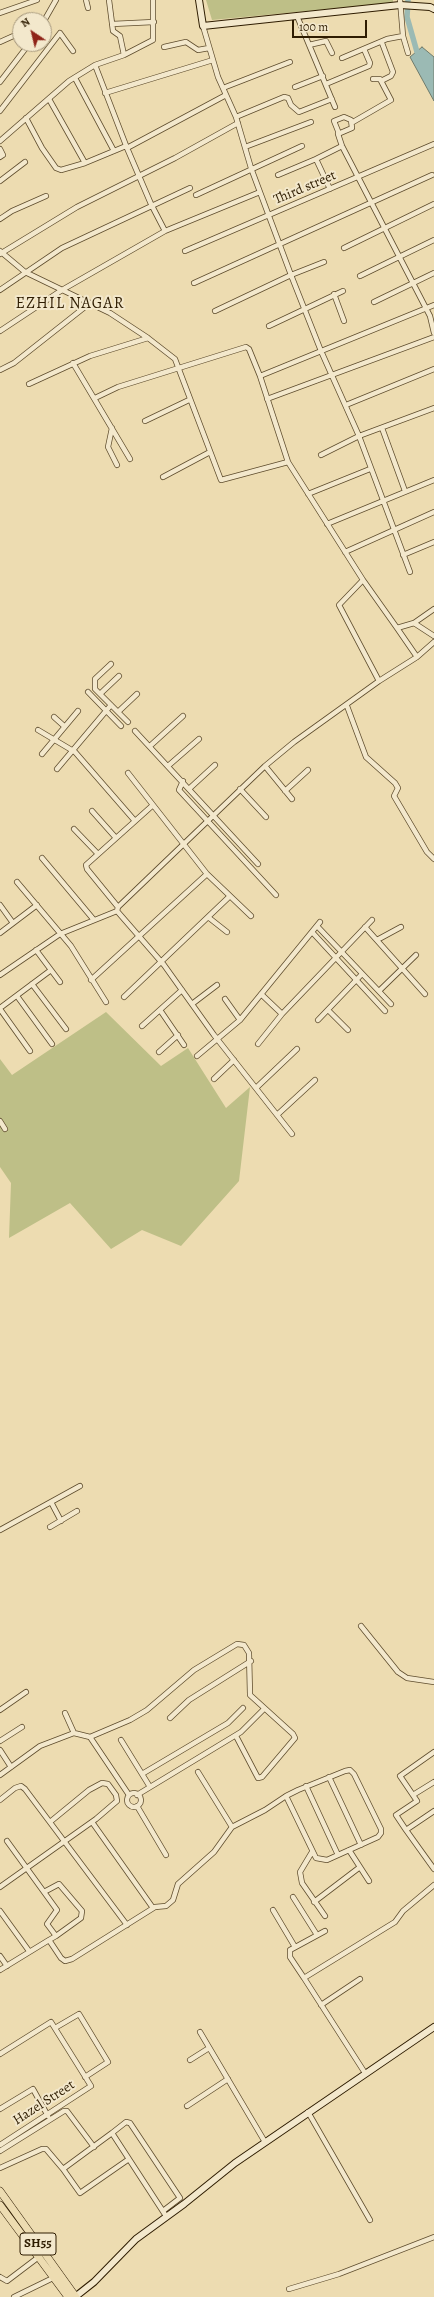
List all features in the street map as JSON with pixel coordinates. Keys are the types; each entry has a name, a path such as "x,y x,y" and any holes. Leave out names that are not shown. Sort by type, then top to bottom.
{"main road":[{"name":"SH55","path":"0,2191 45,2254 68,2297"},
{"name":"SH55","path":"0,2205 38,2258 75,2297"}],"street":[{"path":"0,13 37,0"},
{"path":"49,12 56,0"},
{"path":"86,0 88,8"},
{"path":"109,0 113,31 120,36 124,55"},
{"path":"0,141 75,78 95,65 124,55 153,40 153,0"},
{"path":"199,0 203,26 209,48 223,88 236,116 251,168 321,351 359,436 392,529 410,572"},
{"path":"203,26 401,3 413,5 420,3 434,9"},
{"path":"401,3 403,36 408,54"},
{"path":"297,16 335,106"},
{"path":"112,24 154,22"},
{"path":"0,111 60,33 73,50"},
{"path":"342,58 382,43 387,39 403,36"},
{"path":"0,42 12,37"},
{"path":"308,45 326,41 332,53"},
{"path":"164,47 186,42 198,50 209,48"},
{"path":"381,81 391,76 393,72 382,43"},
{"path":"326,84 369,66 370,63 364,50"},
{"path":"0,82 23,52"},
{"path":"105,92 213,60"},
{"path":"223,88 290,62"},
{"path":"95,65 126,147 151,204 165,231"},
{"path":"295,87 323,76"},
{"path":"75,78 114,151"},
{"path":"352,122 391,100 381,81 378,78 373,79"},
{"path":"26,118 42,148 56,168 61,170 85,163 126,147 226,95"},
{"path":"236,116 284,97 288,98 296,111 299,112 332,99"},
{"path":"49,99 85,163"},
{"path":"352,122 344,117 334,121 342,146 372,201 426,309 434,333"},
{"path":"246,147 311,122"},
{"path":"338,134 352,128 352,122"},
{"path":"238,123 77,207 1,253 25,272 110,313 148,338 175,359 221,480 288,462"},
{"name":"Third street","path":"186,251 434,144"},
{"path":"196,195 251,168 302,146"},
{"path":"278,175 342,146"},
{"path":"0,149 3,155 0,157"},
{"path":"316,159 330,189"},
{"path":"0,180 25,162"},
{"path":"194,283 281,245 372,201 432,175"},
{"path":"0,290 62,248 151,204 190,188"},
{"path":"0,331 62,290 165,231 260,192"},
{"path":"0,220 12,211 46,196"},
{"path":"344,248 434,204"},
{"path":"360,276 434,240"},
{"path":"215,311 291,275 324,262"},
{"path":"374,302 434,273"},
{"path":"269,326 304,308 343,291"},
{"path":"334,294 344,321"},
{"path":"0,370 14,363 90,303"},
{"path":"260,376 434,305"},
{"path":"267,399 434,337"},
{"path":"29,384 73,363 148,338"},
{"path":"95,398 118,387 179,370 246,347 250,349 288,462 362,580 418,657"},
{"path":"73,363 95,398 130,460"},
{"path":"346,404 434,369"},
{"path":"145,421 190,400"},
{"path":"321,454 359,436 434,408"},
{"path":"112,428 108,447 117,465"},
{"path":"382,428 405,491"},
{"path":"163,477 210,452"},
{"path":"308,494 370,469"},
{"path":"327,524 382,500 434,480"},
{"path":"345,552 392,529 434,512"},
{"path":"403,555 434,542"},
{"path":"362,580 339,605 379,681"},
{"path":"397,628 414,624 434,609"},
{"path":"414,624 434,636"},
{"path":"0,975 60,934 118,909 265,766 294,742 347,706 379,681 418,657 434,642"},
{"path":"111,664 95,680 96,689 128,722"},
{"path":"100,694 119,676"},
{"path":"88,692 121,726"},
{"path":"118,712 137,694"},
{"path":"57,769 105,710 111,705"},
{"path":"347,706 366,757 395,783 398,788 394,796 427,852 434,859"},
{"path":"42,754 78,711"},
{"path":"150,746 183,716"},
{"path":"54,717 64,726"},
{"path":"38,730 72,750 135,821"},
{"path":"136,731 214,814 258,864"},
{"path":"168,766 200,739"},
{"path":"190,788 215,765"},
{"path":"265,766 292,799"},
{"path":"285,791 308,770"},
{"path":"128,773 207,874 251,916"},
{"path":"183,781 179,790 276,895"},
{"path":"240,789 266,817"},
{"path":"153,805 86,865 87,869 139,936 162,962 217,1039 292,1134"},
{"path":"92,811 116,838"},
{"path":"74,829 98,854"},
{"path":"42,858 94,920"},
{"path":"91,980 207,874"},
{"path":"17,882 71,946 106,1002"},
{"path":"124,997 230,896"},
{"path":"0,905 13,923"},
{"path":"0,933 37,905"},
{"path":"208,917 227,932"},
{"path":"258,1044 282,1014 372,920"},
{"path":"197,1056 240,1020 318,924 362,974 391,1004"},
{"path":"365,927 425,994"},
{"path":"377,940 401,927"},
{"path":"312,932 385,1011"},
{"path":"36,950 60,982"},
{"path":"379,991 416,955"},
{"path":"30,1051 0,1008 51,970"},
{"path":"318,1020 362,974"},
{"path":"32,984 66,1029"},
{"path":"192,1004 217,985"},
{"path":"142,1026 182,990"},
{"path":"261,994 282,1014"},
{"path":"16,996 52,1044"},
{"path":"225,999 240,1020"},
{"path":"160,1010 184,1045"},
{"path":"328,1010 348,1030"},
{"path":"159,1052 178,1035"},
{"path":"256,1088 296,1049"},
{"path":"214,1079 234,1060"},
{"path":"277,1115 315,1080"},
{"path":"0,1122 5,1129"},
{"path":"0,1530 80,1486"},
{"path":"51,1502 61,1521"},
{"path":"50,1528 78,1512"},
{"path":"362,1626 398,1672 407,1678 434,1682"},
{"path":"0,1775 40,1746 74,1733 90,1737 130,1720 147,1710 194,1670 237,1644 244,1645 249,1653 251,1661 250,1695 293,1734 295,1738 262,1777 258,1778 255,1776 236,1736"},
{"path":"170,1718 189,1700 251,1661"},
{"path":"0,1710 26,1692"},
{"path":"142,1774 228,1723 243,1708"},
{"path":"129,1795 137,1795 236,1736 264,1709"},
{"path":"65,1714 74,1733"},
{"path":"0,1741 22,1727"},
{"path":"90,1737 129,1795"},
{"path":"121,1740 150,1787"},
{"path":"0,1750 11,1767"},
{"path":"434,1752 400,1776 417,1801 396,1815 434,1869"},
{"path":"49,1940 61,1958 65,1961 72,1959 153,1908 166,1906 173,1900 178,1884 214,1852 232,1827 265,1810 286,1796 306,1786 350,1770 381,1829 378,1837 327,1860 316,1858 286,1796"},
{"path":"198,1772 232,1827"},
{"path":"329,1777 361,1845"},
{"path":"413,1795 434,1782"},
{"path":"0,1887 66,1842 92,1822 117,1801 116,1795 108,1784 102,1783 89,1790 50,1822"},
{"path":"0,1800 15,1788 21,1786 25,1789 127,1925"},
{"path":"306,1786 338,1855"},
{"path":"129,1795 127,1801 128,1804 137,1806 166,1856"},
{"path":"137,1795 140,1800 137,1806"},
{"path":"406,1830 434,1812"},
{"path":"92,1822 153,1908"},
{"path":"7,1841 57,1910 47,1924 56,1936"},
{"path":"349,1850 369,1881"},
{"path":"312,1852 300,1872 302,1883 325,1916"},
{"path":"314,1902 360,1867"},
{"path":"0,1970 56,1936 81,1918 82,1911 59,1884 44,1892"},
{"path":"304,1978 395,1922 402,1911 434,1886"},
{"path":"293,1897 317,1936"},
{"path":"273,1910 295,1947"},
{"path":"0,1911 29,1951"},
{"path":"325,1931 290,1950 290,1957 365,2073"},
{"path":"0,1956 7,1966"},
{"path":"321,2005 360,1979"},
{"name":"Hazel Street","path":"55,2028 79,2014 108,2062 85,2077"},
{"name":"Hazel Street","path":"0,2054 51,2022 91,2086 48,2115 0,2144"},
{"path":"164,2213 184,2204 265,2142 434,2027"},
{"path":"200,2032 265,2142"},
{"path":"190,2060 209,2048"},
{"path":"187,2106 228,2079"},
{"path":"0,2109 33,2089 48,2115"},
{"path":"0,2151 64,2111 67,2111 94,2147"},
{"path":"308,2112 370,2220"},
{"path":"63,2169 126,2122 130,2123 184,2204"},
{"path":"112,2133 164,2213"},
{"path":"0,2168 42,2149 46,2149 80,2192 129,2159"},
{"path":"75,2297 94,2282 136,2239 180,2198"},
{"path":"289,2289 339,2274 434,2237"},
{"path":"0,2277 7,2281 45,2254"},
{"path":"14,2297 56,2276"}],"green space":[{"path":"206,0 393,0 393,3 212,20"},
{"path":"106,1012 161,1066 188,1048 226,1108 250,1087 239,1181 181,1246 142,1230 111,1249 70,1203 9,1238 11,1183 0,1167 0,1059 12,1075"}],"water":[{"path":"422,47 434,57 434,101 410,57"}],"waterway":[{"path":"408,0 407,17 417,52"}],"district":[{"name":"EZHIL NAGAR","path":"70,304"}]}
